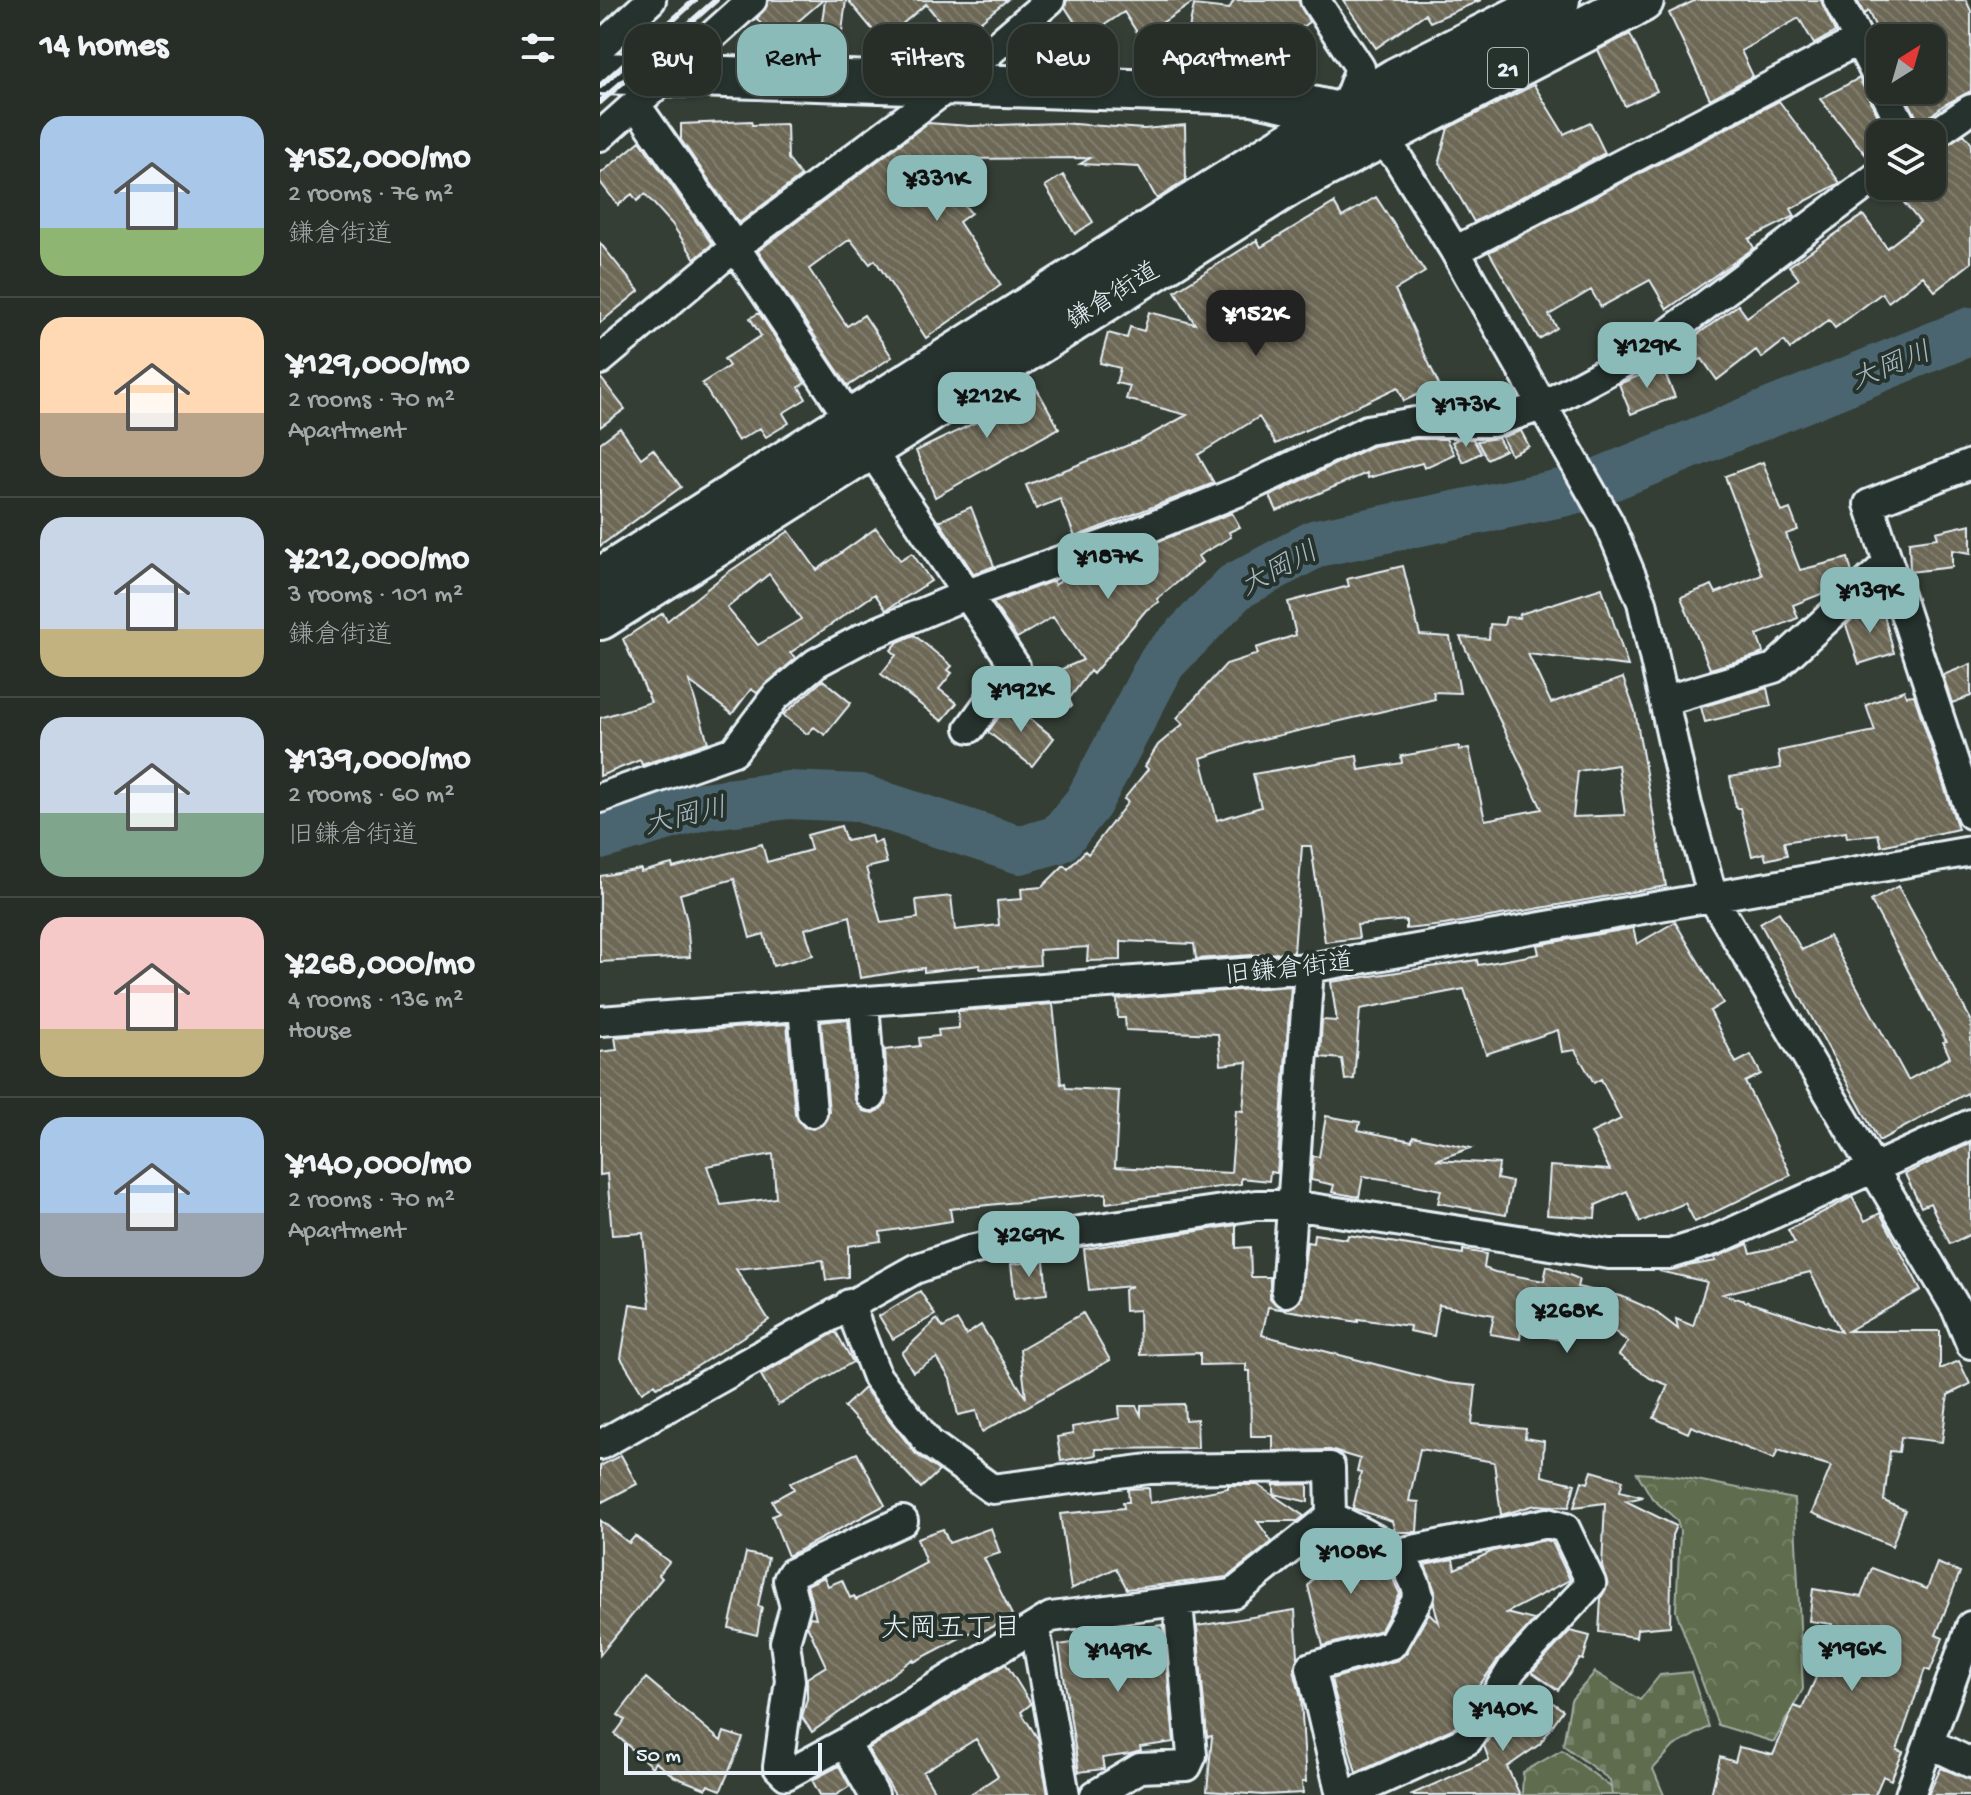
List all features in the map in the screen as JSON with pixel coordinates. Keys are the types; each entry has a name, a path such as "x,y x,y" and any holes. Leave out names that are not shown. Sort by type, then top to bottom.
{"main road":[{"name":"鎌倉街道","path":"1360,125 1397,80 1557,0"},
{"name":"鎌倉街道","path":"600,617 860,434 1271,156 1360,125 1641,0"},
{"name":"鎌倉街道","path":"600,581 860,434"}],"street":[{"path":"600,47 651,0"},
{"path":"721,28 752,0"},
{"path":"992,50 1050,0"},
{"path":"1315,0 1360,68 1360,125"},
{"path":"1838,0 1866,54"},
{"path":"1455,251 1859,40"},
{"path":"600,73 624,74"},
{"path":"721,77 863,81"},
{"path":"992,85 1253,94 1360,125 1397,157 1455,251 1609,523 1642,602 1687,805 1713,898 1956,1308 1971,1344"},
{"path":"600,136 646,96"},
{"path":"600,360 735,247 936,96"},
{"path":"636,105 735,247 1015,666 970,728"},
{"path":"1946,126 1971,109"},
{"path":"600,798 734,751 775,697 816,663 861,639 965,595 1126,537 1240,491 1367,430 1415,422 1493,422 1542,406 1645,351 1866,185"},
{"path":"1971,464 1869,504 1886,565 1971,814"},
{"path":"1666,700 1774,668 1886,565"},
{"name":"旧鎌倉街道","path":"600,1021 1309,968 1971,851"},
{"path":"1286,1292 1309,968"},
{"path":"864,1002 871,1096"},
{"path":"803,1007 812,1112"},
{"path":"600,1445 915,1269 970,1250 1129,1221 1256,1205 1292,1205 1609,1254 1670,1254 1715,1240 1971,1124"},
{"path":"849,1304 877,1377 929,1443 992,1489 1149,1469 1330,1467 1331,1516"},
{"path":"1331,1516 1398,1553 1414,1576 1419,1596 1392,1644 1311,1667 1341,1795"},
{"path":"903,1521 792,1573 788,1580 795,1607 785,1642 790,1680 778,1767 786,1775 845,1743 1051,1617 1233,1594 1331,1516"},
{"path":"1348,1795 1468,1740 1512,1669 1591,1583 1565,1528 1547,1523 1398,1553"},
{"path":"1095,1795 1140,1768 1187,1766 1192,1755 1178,1603"},
{"path":"1910,1795 1971,1626"},
{"path":"1035,1629 1065,1795"},
{"path":"845,1743 874,1795"},
{"path":"1929,1743 1971,1763"}],"green space":[{"path":"1637,1473 1676,1476 1794,1499 1803,1689 1774,1742 1718,1725 1676,1611 1680,1531 1677,1520 1652,1498"},
{"path":"1595,1672 1640,1700 1660,1675 1691,1672 1709,1727 1674,1746 1653,1769 1664,1795 1612,1795 1610,1780 1563,1745 1571,1700"},
{"path":"1562,1750 1612,1788 1613,1795 1522,1795 1523,1772"}],"building":[{"path":"769,0 823,0 795,24 761,24 757,19"},
{"path":"825,0 846,0 843,24 822,24"},
{"path":"848,0 1007,0 977,24 942,24 926,4 902,24 868,24"},
{"path":"1067,0 1197,0 1160,24 1134,24 1134,28 1124,12 1106,24 1076,24 1065,7"},
{"path":"1234,0 1298,0 1309,22 1190,24 1194,5 1229,9"},
{"path":"1343,0 1481,0 1430,22 1425,14 1376,48"},
{"path":"1696,0 1821,0 1835,32 1814,44 1799,18 1741,51 1753,76 1710,99 1669,13"},
{"path":"1857,0 1966,0 1971,11 1971,91 1946,104 1946,24 1874,24 1868,11 1864,14"},
{"path":"1630,34 1657,91 1625,106 1598,50"},
{"path":"1859,78 1866,92 1866,104 1872,104 1880,120 1866,120 1866,155 1820,99"},
{"path":"1534,85 1564,134 1590,122 1605,153 1474,222 1439,161 1448,128"},
{"path":"1779,101 1840,183 1791,209 1795,216 1749,239 1754,248 1667,309 1650,280 1601,307 1591,290 1549,315 1557,328 1539,339 1489,252"},
{"path":"1910,104 1946,104 1925,120 1918,120"},
{"path":"751,121 752,125 787,124 788,159 801,176 739,223 681,140 681,124"},
{"path":"928,123 970,126 1060,123 1144,129 1185,125 1186,180 1157,199 1139,167 1080,164 1090,158 954,159 952,190 971,213 959,222 1001,285 926,338 875,260 870,264 850,239 809,269 847,326 864,315 892,357 848,386 758,251"},
{"path":"1964,134 1971,143 1971,263 1935,291 1923,276 1888,302 1882,293 1835,328 1829,320 1790,349 1784,341 1762,358 1756,350 1717,380 1702,359 1675,370 1669,355 1738,305 1747,317 1799,279 1789,266 1863,215 1887,248 1920,222 1902,200 1946,200 1946,145"},
{"path":"640,141 712,244 695,259 672,224 645,194 637,201 632,194 618,205 600,182 600,174"},
{"path":"1063,175 1093,222 1075,234 1045,186"},
{"path":"1376,197 1425,272 1395,290 1439,385 1404,401 1398,387 1276,444 1259,417 1198,455 1214,483 1075,537 1060,499 1036,509 1026,485 1139,441 1187,415 1126,399 1130,386 1116,383 1120,368 1100,363 1108,333 1127,338 1130,327 1144,331 1149,312 1195,324 1175,291 1257,240 1261,247 1334,203 1342,217"},
{"path":"600,243 639,291 600,323"},
{"path":"759,313 805,383 799,387 806,399 783,413 789,423 766,437 760,428 738,441 702,383 729,366 724,359 761,336 750,318"},
{"path":"1662,366 1675,397 1631,414 1619,384"},
{"path":"600,377 625,409 600,427"},
{"path":"1033,382 1059,428 935,497 916,451 997,412 993,404"},
{"path":"620,428 641,458 653,449 681,487 600,546 600,443"},
{"path":"1521,431 1529,446 1511,455 1502,437"},
{"path":"1498,438 1505,450 1487,459 1477,441"},
{"path":"1416,439 1446,439 1454,454 1424,468 1422,463 1368,478 1367,473 1277,511 1270,496 1372,446"},
{"path":"1473,439 1481,453 1463,462 1452,442"},
{"path":"1763,462 1782,512 1790,509 1798,530 1786,534 1800,570 1848,558 1852,573 1834,589 1793,605 1798,618 1757,635 1763,652 1710,669 1681,597 1712,585 1716,593 1762,575 1725,476"},
{"path":"971,507 994,566 974,574 939,521"},
{"path":"1232,513 1240,527 1229,532 1231,537 1198,556 1202,562 1157,599 1159,602 1146,610 1093,674 1090,671 1069,699 1072,706 1054,713 1038,679 1083,660 1053,617 1017,638 993,603 1053,581 1055,585 1067,576"},
{"path":"1971,524 1971,553 1952,550 1952,567 1910,572 1909,542 1938,538 1936,532"},
{"path":"876,528 900,560 912,553 931,581 886,610 875,594 790,653 796,658 757,693 751,689 732,714 689,681 708,742 642,765 640,760 600,776 600,718 651,702 623,639 663,613 667,621 727,573 789,531 817,570","holes":["769,574 801,619 758,645 727,608"]},
{"path":"1403,566 1420,635 1450,637 1460,693 1433,692 1435,699 1246,743 1201,758 1217,820 1261,807 1253,774 1357,756 1359,770 1402,763 1401,756 1459,746 1459,750 1469,748 1485,820 1542,809 1460,637 1489,639 1490,624 1504,625 1506,617 1519,618 1520,614 1602,588 1628,666 1528,654 1551,703 1623,678 1635,711 1666,886 1444,925 1406,929 1406,920 1357,925 1359,938 1325,942 1311,846 1302,846 1294,952 1196,959 1194,944 1121,941 1121,960 1087,961 1088,947 1039,950 1040,965 980,969 980,965 924,972 924,968 860,978 850,916 805,929 813,955 773,966 764,934 750,938 734,879 680,894 687,921 690,957 600,962 600,876 641,869 641,872 672,864 673,868 762,844 767,862 811,850 807,835 841,826 846,841 871,836 873,843 881,841 887,863 866,868 881,923 918,918 916,900 951,896 955,930 999,925 997,901 1022,899 1021,889 1042,887 1064,865 1068,869 1085,851 1088,854 1128,802 1124,799 1148,769 1145,766 1158,745 1183,724 1177,718 1226,664 1258,654 1256,648 1296,635 1288,602 1349,586 1347,579","holes":["1618,765 1625,815 1573,817 1578,771"]},
{"path":"1881,604 1894,653 1859,664 1846,625 1861,611"},
{"path":"914,635 952,666 948,670 952,673 939,689 957,703 942,721 881,674 896,655 891,650 898,642"},
{"path":"1971,664 1971,696 1952,703 1943,675"},
{"path":"823,680 851,703 825,735 814,727 807,734 783,715"},
{"path":"1767,688 1771,706 1705,722 1701,707"},
{"path":"1904,690 1906,696 1914,695 1958,829 1881,846 1878,834 1847,838 1846,832 1784,842 1787,855 1766,860 1764,853 1752,856 1740,808 1736,808 1730,777 1781,768 1778,751 1875,731 1866,705"},
{"path":"1010,702 1054,738 1032,766 988,732"},
{"path":"1898,886 1971,1020 1971,1101 1967,1093 1879,1141 1760,923 1779,912 1802,950 1829,936 1908,1080 1950,1057 1943,1042 1946,1041 1871,901"},
{"path":"1675,922 1723,1003 1710,1011 1736,1063 1751,1055 1761,1074 1745,1082 1791,1175 1695,1222 1685,1203 1640,1222 1627,1191 1596,1205 1595,1218 1547,1215 1550,1166 1610,1170 1591,1133 1621,1119 1601,1079 1594,1083 1575,1050 1562,1052 1558,1030 1486,1054 1464,989 1360,1009 1354,1079 1345,1080 1342,1059 1320,1057 1322,1020 1337,1021 1331,982 1477,960 1478,965 1539,954 1537,945 1633,928 1637,944"},
{"path":"1291,986 1277,1173 1270,1172 1269,1181 1241,1178 1241,1184 1106,1203 1106,1193 950,1209 952,1221 880,1232 881,1241 848,1246 848,1277 826,1280 823,1260 736,1269 769,1320 696,1367 642,1392 621,1358 630,1304 650,1307 643,1233 612,1235 607,1174 600,1175 600,1052 617,1050 615,1037 787,1024 795,1114 804,1127 813,1129 822,1125 829,1111 821,1022 848,1019 854,1098 863,1111 873,1113 886,1104 888,1096 885,1050 920,1046 919,1038 939,1036 938,1030 959,1028 958,1011 1053,1004 1061,1084 1065,1083 1066,1088 1119,1091 1115,1167 1231,1173 1236,1110 1243,1111 1247,1062 1221,1065 1218,1034 1126,1030 1125,1018 1118,1018 1117,999","holes":["773,1154 776,1198 721,1205 707,1166"]},
{"path":"1326,1116 1360,1122 1358,1130 1412,1141 1413,1136 1471,1148 1436,1160 1499,1164 1497,1179 1512,1182 1506,1215 1438,1203 1441,1190 1363,1176 1359,1197 1332,1192 1334,1185 1311,1180 1313,1156 1319,1157"},
{"path":"1971,1143 1971,1234 1950,1244 1930,1203 1921,1207 1905,1174"},
{"path":"1852,1197 1865,1221 1880,1213 1921,1290 1848,1331 1940,1331 1940,1369 1959,1361 1970,1384 1948,1395 1942,1442 1901,1437 1899,1452 1890,1451 1884,1501 1905,1510 1892,1546 1812,1513 1831,1466 1778,1450 1774,1459 1691,1426 1688,1433 1654,1418 1668,1385 1650,1378 1619,1355 1628,1342 1587,1310 1581,1336 1567,1333 1566,1341 1521,1331 1520,1339 1490,1334 1494,1315 1439,1305 1434,1336 1409,1331 1410,1326 1358,1319 1358,1322 1268,1307 1262,1335 1448,1383 1476,1386 1472,1424 1526,1429 1525,1438 1544,1441 1542,1476 1575,1484 1569,1507 1535,1505 1501,1515 1494,1462 1420,1449 1409,1501 1419,1502 1417,1532 1395,1532 1392,1521 1353,1508 1361,1473 1357,1472 1360,1459 1330,1450 1273,1451 1273,1436 1251,1436 1250,1371 1246,1371 1246,1364 1200,1365 1200,1353 1140,1355 1139,1310 1125,1311 1124,1290 1132,1286 1089,1290 1084,1249 1236,1225 1236,1248 1250,1247 1251,1277 1270,1277 1270,1299 1286,1309 1300,1301 1307,1242 1313,1243 1314,1234 1347,1239 1348,1235 1463,1254 1463,1250 1486,1254 1484,1268 1495,1272 1544,1281 1547,1266 1579,1279 1577,1287 1621,1296 1653,1310 1678,1329 1676,1319 1693,1326 1707,1282 1659,1271 1716,1261 1714,1258 1748,1244 1751,1253 1795,1243 1788,1230","holes":["1810,1272 1841,1332 1723,1294"]},
{"path":"1044,1261 1047,1294 1015,1298 1011,1264"},
{"path":"920,1291 935,1315 893,1339 879,1316"},
{"path":"1083,1313 1110,1360 982,1432 976,1411 958,1415 950,1379 937,1358 913,1372 902,1353 937,1319 943,1328 957,1320 966,1335 981,1325 1026,1398 1020,1349"},
{"path":"836,1332 853,1362 778,1405 761,1375"},
{"path":"864,1388 916,1454 939,1471 921,1488 844,1407"},
{"path":"1184,1404 1185,1420 1197,1419 1198,1448 1095,1449 1096,1455 1061,1461 1057,1437 1073,1434 1072,1427 1120,1418 1119,1406 1136,1406 1141,1415 1141,1405"},
{"path":"857,1453 885,1505 788,1556 772,1516 779,1513 772,1501 794,1489 790,1483"},
{"path":"621,1455 637,1484 600,1503 600,1466"},
{"path":"1592,1471 1623,1480 1620,1491 1643,1497 1626,1501 1676,1526 1672,1535 1670,1626 1637,1629 1636,1637 1599,1632 1601,1598 1608,1585 1602,1567 1605,1503 1574,1507 1582,1481 1588,1483"},
{"path":"1308,1484 1308,1502 1274,1494 1274,1485"},
{"path":"1228,1485 1258,1485 1304,1516 1298,1521 1257,1521 1272,1542 1227,1577 1127,1589 1116,1568 1071,1589 1060,1514 1124,1508 1123,1502 1129,1502 1128,1489 1149,1488 1150,1503 1228,1488"},
{"path":"600,1520 629,1543 635,1536 669,1562 659,1575 662,1578 600,1655"},
{"path":"991,1528 1000,1553 984,1558 1013,1617 975,1635 973,1631 914,1662 913,1659 812,1732 802,1717 807,1699 807,1678 826,1666 807,1625 810,1617 816,1618 807,1585 824,1577 828,1586 842,1580 850,1598 854,1596 856,1600 926,1563 917,1538 943,1529 949,1543"},
{"path":"1339,1540 1392,1577 1400,1594 1381,1630 1323,1646 1308,1586"},
{"path":"1546,1540 1552,1542 1570,1580 1506,1613 1534,1620 1498,1660 1459,1713 1463,1716 1456,1727 1356,1773 1331,1679 1398,1660 1407,1652 1429,1613 1439,1623 1434,1605 1435,1591 1425,1565 1453,1559 1455,1569 1493,1551"},
{"path":"746,1553 768,1558 758,1606 762,1607 757,1635 729,1628"},
{"path":"1937,1563 1960,1572 1936,1635 1943,1638 1930,1671 1925,1669 1897,1750 1903,1752 1891,1780 1883,1776 1875,1795 1711,1795 1720,1757 1735,1762 1739,1747 1773,1755 1794,1706 1802,1709 1815,1680 1832,1624 1809,1621 1813,1589 1861,1597 1872,1568 1927,1589"},
{"path":"1295,1610 1298,1656 1294,1670 1301,1698 1306,1782 1302,1782 1303,1793 1263,1795 1207,1791 1212,1736 1207,1737 1197,1626"},
{"path":"1163,1625 1174,1742 1140,1747 1141,1751 1102,1758 1104,1769 1079,1772 1059,1645 1091,1640 1090,1635"},
{"path":"1570,1631 1590,1636 1583,1660 1580,1659 1558,1690 1532,1672"},
{"path":"1006,1664 1031,1704 1021,1712 1038,1739 1048,1795 969,1795 998,1776 976,1739 923,1772 937,1795 895,1795 868,1749"},
{"path":"646,1678 721,1741 724,1732 743,1738 721,1790 708,1785 706,1789 675,1777 655,1762 652,1767 615,1734 625,1720 618,1715"},
{"path":"1536,1691 1563,1710 1540,1744 1507,1767 1520,1795 1410,1795 1489,1760 1484,1746 1495,1729 1523,1709"},
{"path":"839,1766 850,1786 836,1795 820,1795 812,1780"},
{"path":"1941,1768 1971,1780 1971,1795 1928,1795"}],"waterway":[{"name":"大岡川","path":"600,836 703,806 788,795 860,798 1020,850 1059,839 1088,803 1162,662 1235,587 1317,543 1581,489 1971,331"}],"railway":[{"path":"600,86 695,0"},
{"path":"600,102 716,0"}],"district":[{"name":"大岡五丁目","path":"951,1626"}]}
